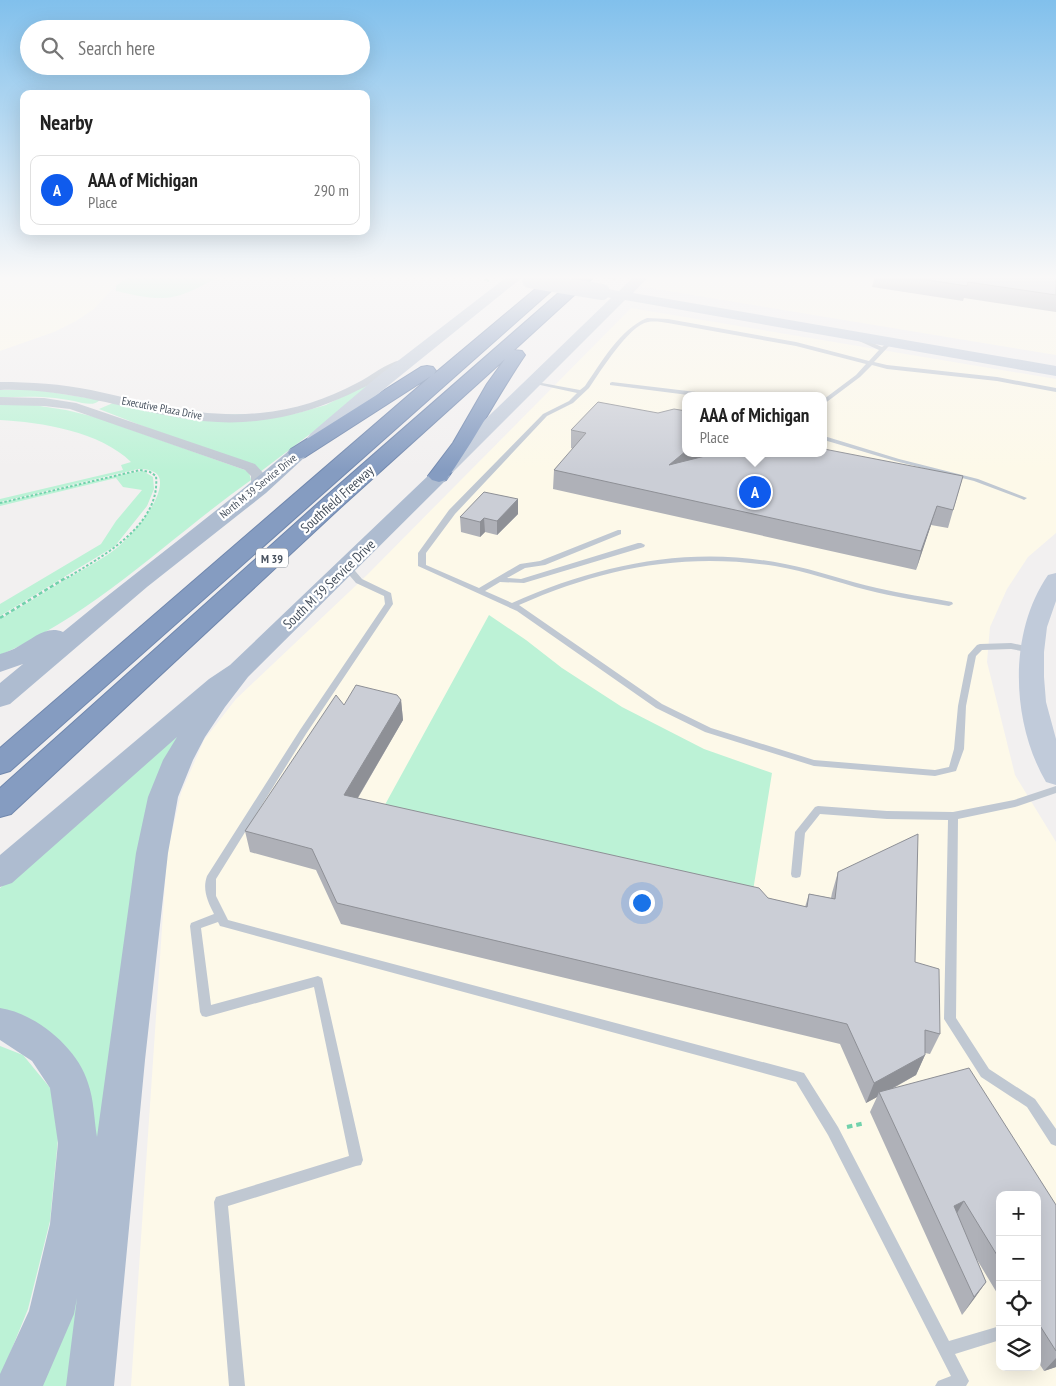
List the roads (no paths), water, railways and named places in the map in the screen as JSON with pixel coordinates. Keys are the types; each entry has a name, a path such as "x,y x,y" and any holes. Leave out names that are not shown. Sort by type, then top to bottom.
{"highway":[{"path":"298,453 477,341"},
{"name":"Southfield Freeway","path":"0,764 483,341"},
{"name":"Southfield Freeway","path":"0,806 333,502 516,341"},
{"path":"439,476 462,444 496,384 528,341"}],"main road":[{"name":"North M 39 Service Drive","path":"0,698 138,582 258,488 298,453"},
{"name":"South M 39 Service Drive","path":"0,874 219,685 239,672 439,476"},
{"path":"0,664 27,653 58,635 138,582"},
{"path":"90,1386 152,853 163,797 178,760 193,734 215,701 239,672"},
{"path":"0,1024 12,1026 45,1049 69,1083 78,1143 71,1224 51,1314 19,1386"}],"street":[{"name":"North M 39 Service Drive","path":"298,453 435,341"},
{"name":"South M 39 Service Drive","path":"439,476 575,341"},
{"path":"881,341 911,346 950,345 1056,371"},
{"path":"934,341 974,352 1056,366"},
{"name":"Executive Plaza Drive","path":"0,386 56,387 107,396 191,415 233,418 277,414 309,408 336,398 414,356"},
{"name":"Executive Plaza Drive","path":"4,400 33,396 94,406 102,404 107,400 107,396"},
{"name":"Executive Plaza Drive","path":"4,400 44,402 72,406 204,451 255,470 258,474 258,488"},
{"path":"1056,580 1038,615 1032,650 1031,682 1036,717 1046,753 1056,775"}],"lane":[{"path":"622,341 611,352 582,392 571,402 545,415 452,512 422,552 422,566 513,606 660,706 708,730 814,763 935,773 953,769 959,749 962,706 972,655 980,647 1011,646 1032,650"},
{"path":"778,341 899,368 997,379 1056,390"},
{"path":"863,341 882,349"},
{"path":"827,400 858,376 886,345 911,346"},
{"path":"533,382 582,392"},
{"path":"612,384 682,392"},
{"path":"827,439 897,460 976,480 1024,498"},
{"path":"479,591 524,566 542,563 618,532"},
{"path":"497,580 521,581 641,545"},
{"path":"513,606 542,591 605,571 636,564 711,558 774,563 873,589 949,604"},
{"path":"347,567 358,581 388,596 388,604 303,732 211,878 211,896 224,923 800,1077 833,1131 960,1381 943,1386"},
{"path":"796,874 800,832 818,810 888,815 953,816 1015,803 1056,789"},
{"path":"953,816 950,1019 985,1073 1032,1103 1056,1140"},
{"path":"221,916 195,926 206,1012 318,981 356,1160 221,1202 238,1386"},
{"path":"945,1350 996,1334"}],"place":[{"name":"AAA of Michigan","path":"755,492"}]}
